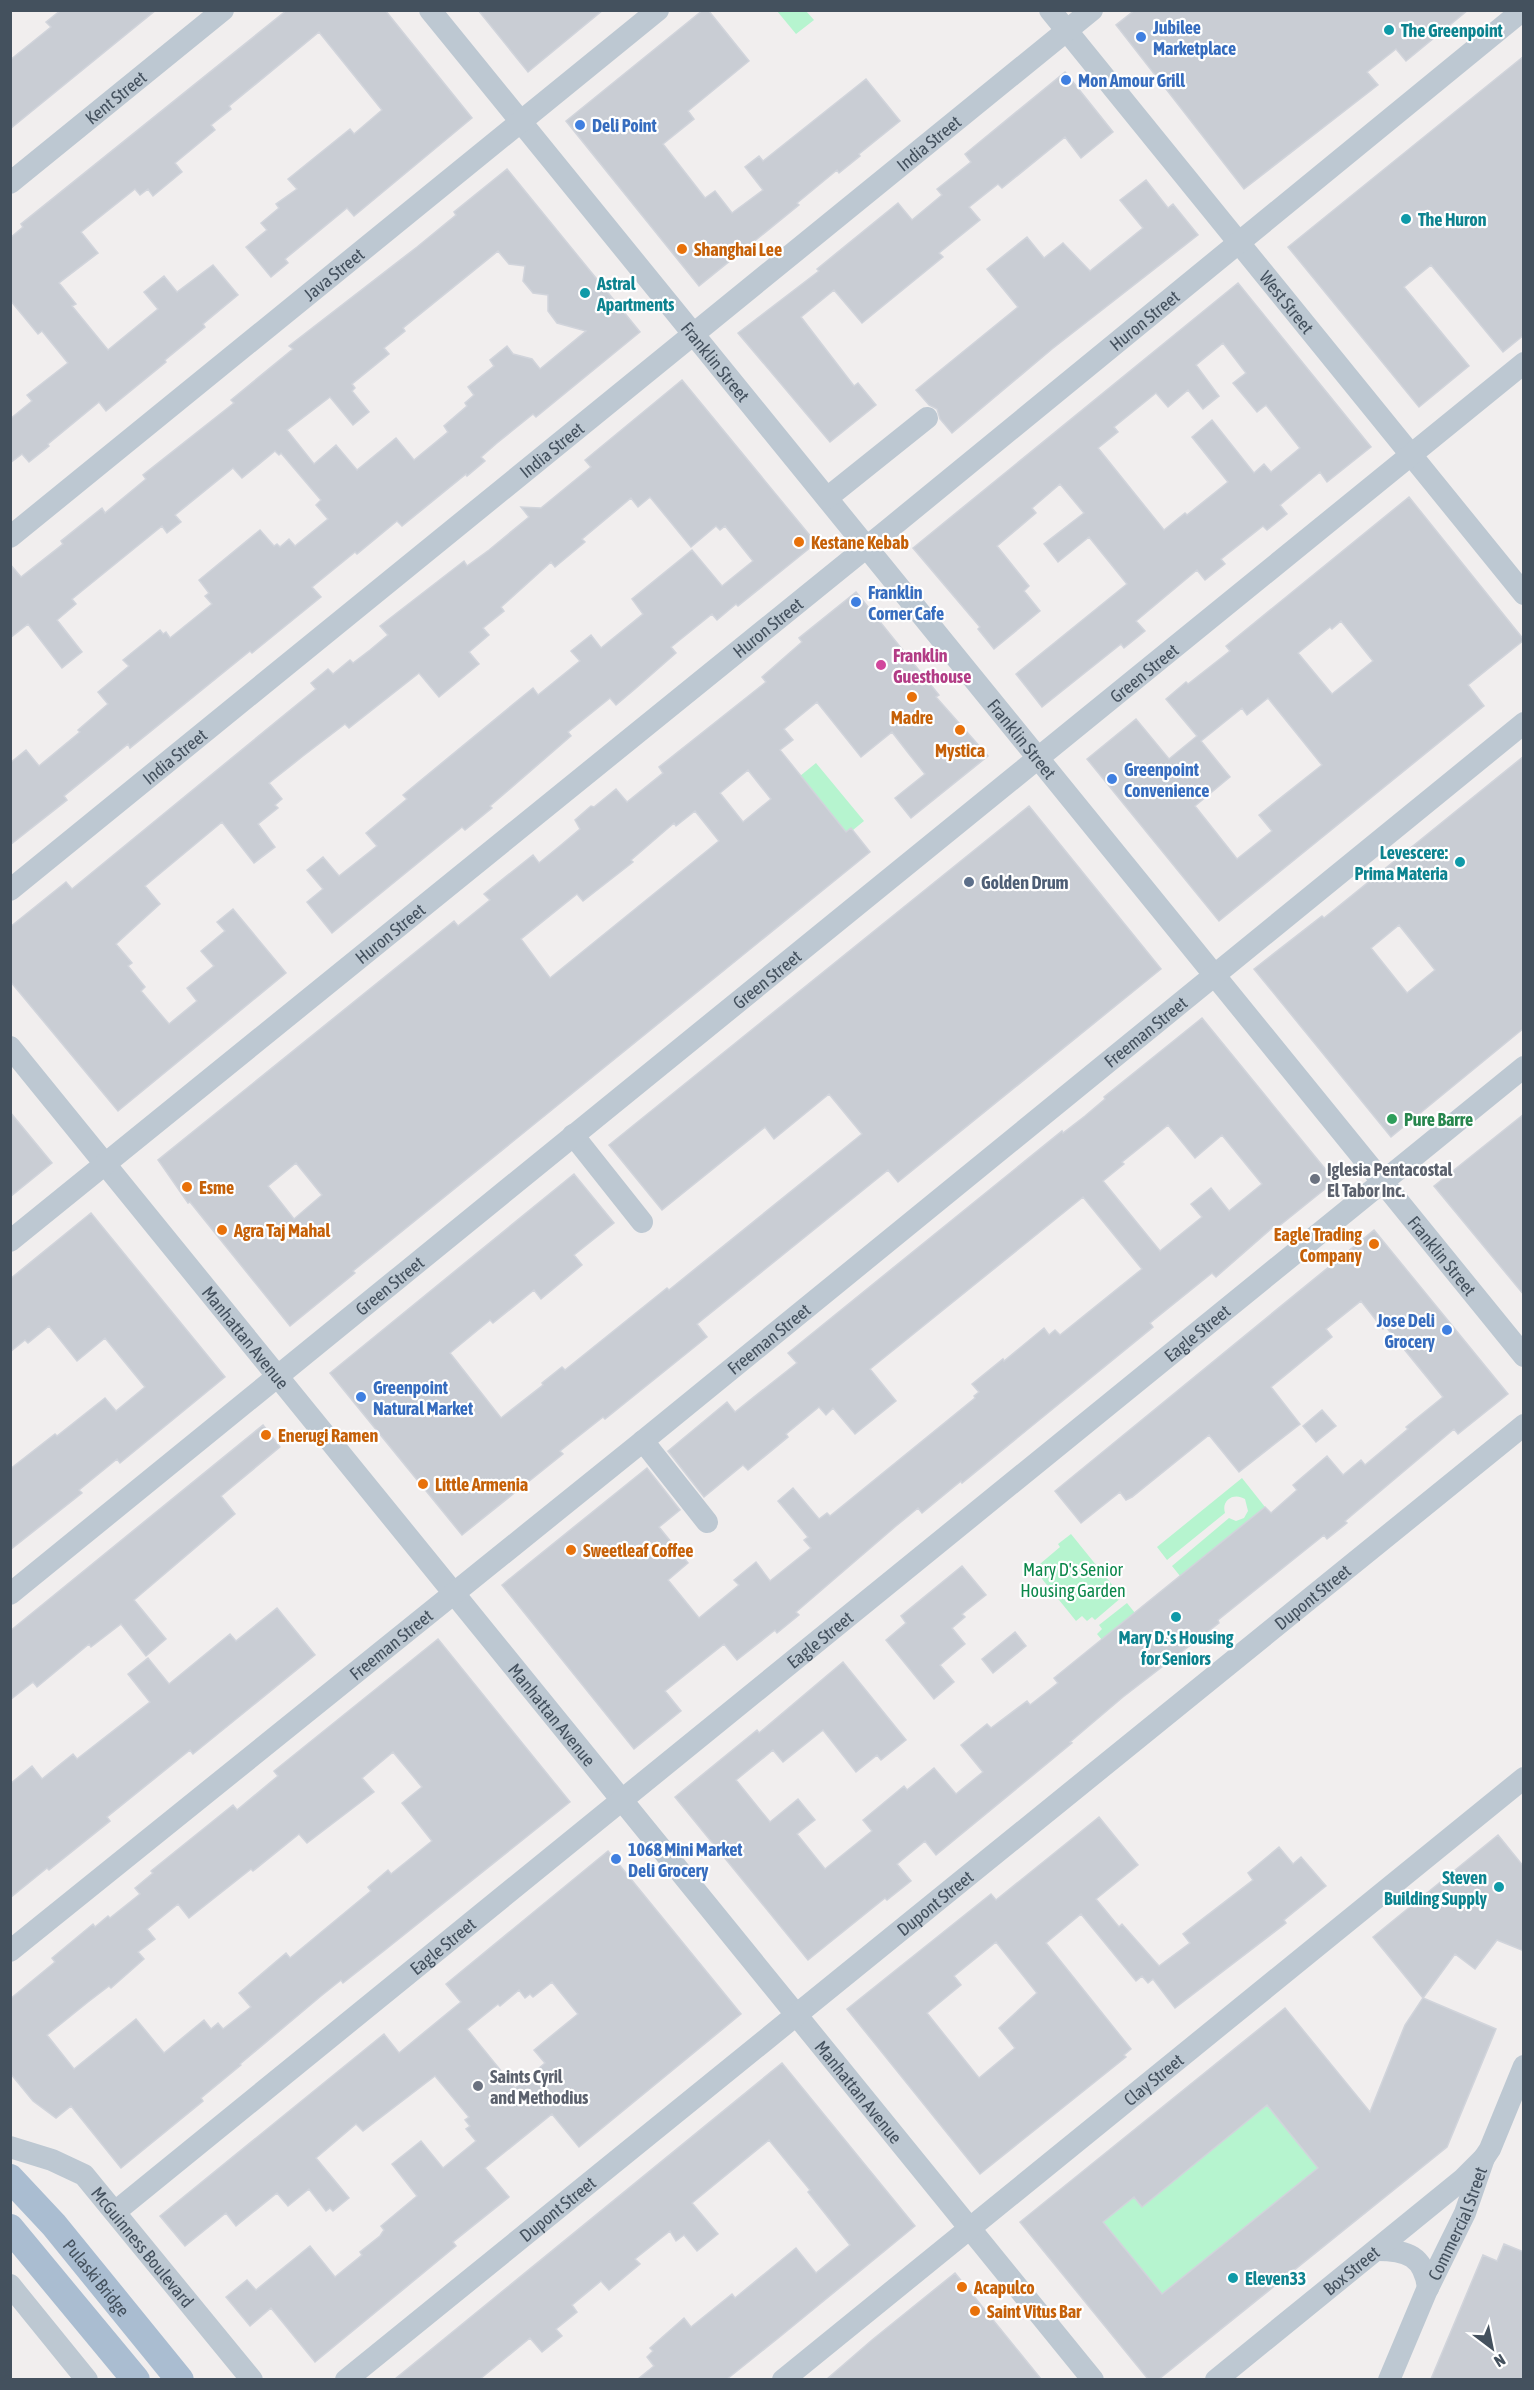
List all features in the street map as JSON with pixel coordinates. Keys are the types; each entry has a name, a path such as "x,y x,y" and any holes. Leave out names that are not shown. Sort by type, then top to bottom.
{"main road":[{"name":"Pulaski Bridge","path":"10,2178 54,2225 180,2379"},
{"name":"Pulaski Bridge","path":"10,2229 136,2379"}],"street":[{"name":"Kent Street","path":"10,183 223,10"},
{"name":"Franklin Street","path":"430,10 1383,1182 1520,1345"},
{"name":"Java Street","path":"10,537 658,10"},
{"name":"West Street","path":"1050,10 1524,594"},
{"name":"India Street","path":"10,890 1092,10"},
{"name":"Huron Street","path":"10,1241 867,547 1523,10"},
{"name":"Green Street","path":"10,1594 573,1135 1039,760 1524,363"},
{"path":"827,498 927,418"},
{"name":"Freeman Street","path":"10,1952 1524,723"},
{"name":"Manhattan Avenue","path":"10,1047 1093,2379"},
{"name":"Eagle Street","path":"115,2212 1524,1067"},
{"path":"573,1135 642,1222"},
{"name":"Dupont Street","path":"346,2379 1524,1425"},
{"path":"643,1440 707,1522"},
{"name":"Clay Street","path":"783,2379 1524,1778"},
{"name":"Commercial Street","path":"1389,2379 1428,2289 1465,2213 1484,2158 1514,2116 1524,2066"},
{"name":"McGuinness Boulevard","path":"10,2147 73,2168 84,2175 252,2379"},
{"name":"Box Street","path":"1216,2379 1377,2250 1484,2158"},
{"path":"1377,2250 1394,2250 1415,2258 1426,2276 1428,2289"},
{"path":"13,2293 87,2379"}],"green space":[{"path":"777,11 806,11 814,20 796,34"},
{"path":"816,763 864,821 853,830 851,828 846,832 800,776"},
{"path":"1242,1478 1265,1507 1180,1576 1172,1566 1229,1518 1236,1521 1244,1518 1248,1511 1245,1499 1237,1496 1229,1499 1225,1504 1225,1513 1167,1560 1157,1547"},
{"name":"Mary D's Senior Housing Garden","path":"1071,1534 1122,1597 1095,1620 1092,1617 1087,1621 1082,1616 1076,1621 1034,1569 1060,1547 1058,1544"},
{"path":"1127,1603 1135,1613 1102,1640 1097,1634 1102,1629 1099,1625"},
{"path":"1267,2105 1318,2168 1162,2294 1103,2222 1134,2197 1142,2206"}],"building":[{"path":"61,10 156,10 10,129 10,60 51,27 46,22"},
{"path":"287,10 385,10 472,118 354,216 347,208 285,259 288,263 271,277 246,247 267,230 261,223 279,208 276,204 297,189 288,179 350,129 354,134 382,110 319,32 229,106 231,109 211,125 215,130 175,163 182,172 153,196 148,189 140,195 135,189 81,232 98,253 59,283 76,304 72,306 108,350 158,309 144,292 164,276 177,292 213,265 238,295 203,324 205,327 165,360 166,362 106,411 99,402 29,462 22,454 10,463 10,419 32,401 27,395 68,363 42,331 38,334 10,300 10,238 23,227 21,224"},
{"path":"478,10 603,10 528,72"},
{"path":"703,10 708,10 749,61 688,111 694,119 663,144 705,198 715,191 732,213 763,190 745,167 759,156 763,161 866,79 900,121 839,173 837,170 797,203 799,205 699,286 566,121"},
{"path":"1135,10 1468,10 1406,61 1396,49 1367,72 1378,85 1244,189 1116,25"},
{"name":"The Huron","path":"1524,56 1524,335 1503,352 1431,265 1404,287 1469,366 1419,407 1288,247"},
{"path":"1065,72 1113,132 1081,158 1065,137 1002,188 998,184 969,207 980,220 939,253 943,257 862,323 834,290 801,317 854,386 858,383 876,405 830,442 738,333 819,271 817,269 898,203 912,220 942,195 937,189 971,162 965,154"},
{"path":"507,169 640,332 536,417 533,414 497,443 481,457 485,461 467,476 466,474 402,526 397,521 312,587 321,597 130,748 128,744 64,796 67,800 10,845 10,763 26,750 39,766 80,732 78,730 108,704 98,692 129,666 123,660 160,630 163,634 166,632 170,638 212,604 205,596 209,593 199,580 260,530 274,546 277,544 280,547 289,539 295,546 328,519 316,505 321,500 281,453 279,455 275,451 242,478 233,468 175,515 181,522 167,533 162,526 72,599 76,604 57,620 82,652 62,668 28,624 10,638 10,564 21,577 63,544 61,541 102,508 105,513 146,479 143,475 234,403 231,400 293,349 289,346 417,247 456,215 454,212","holes":["498,251 509,264 525,266 523,281 533,293 548,295 548,311 557,323 586,331 540,369 532,359 513,354 507,346 490,360 494,366 468,387 474,395 465,403 467,406 444,426 448,432 414,460 396,438 357,470 336,445 314,464 287,430 330,397 353,425 369,412 352,391 355,388 352,384 389,354 384,348 405,331 403,328"]},
{"path":"1146,180 1168,208 1173,204 1198,235 1052,349 952,433 940,419 937,409 929,405 916,390 1018,307 987,269 1027,237 1044,258 1063,243 1090,271 1143,228 1120,200"},
{"path":"1238,283 1371,447 1327,482 1320,472 1280,505 1287,514 1267,530 1263,526 1221,559 1225,564 1205,580 1197,570 1136,621 1145,631 1124,648 1121,644 1042,707 1016,674 1127,584 1089,537 1058,562 1044,544 1084,513 1060,484 1032,508 1036,513 997,546 1029,586 1024,591 1040,611 994,649 978,629 980,627 913,548","holes":["1223,343 1246,373 1233,383 1257,412 1266,405 1300,448 1271,472 1264,464 1254,473 1212,420 1192,437 1228,482 1164,530 1098,448 1118,432 1114,427 1156,393 1168,407 1188,390 1203,409 1219,396 1196,365"]},
{"path":"682,380 816,543 738,606 736,604 717,620 712,614 671,647 676,653 635,689 616,705 610,698 568,732 571,736 490,806 492,808 465,830 462,827 332,933 307,902 323,889 307,870 323,857 339,876 377,846 366,833 407,799 403,795 533,688 538,695 580,661 571,651 591,635 601,648 643,614 632,599 692,550 722,586 753,561 725,526 720,530 716,526 691,547 650,497 638,507 631,498 582,539 585,542 555,567 551,562 501,607 504,611 483,628 489,635 469,652 479,664 439,697 419,673 349,728 345,724 269,783 282,799 275,805 278,808 258,824 275,847 254,863 222,822 145,886 160,904 116,944 132,963 128,966 145,987 141,991 169,1024 197,1001 187,988 214,966 201,951 225,931 217,922 233,909 286,973 118,1111 10,981 10,927 66,882 72,889 316,689 311,683 328,669 333,674 350,660 353,663 370,650 388,635 380,626 464,561 467,566 489,550 529,517 521,507 541,508 591,467 585,460"},
{"path":"1409,497 1524,640 1468,685 1484,706 1219,921 1087,759 1136,719 1169,759 1197,736 1166,699 1230,651 1226,646","holes":["1341,621 1373,661 1332,694 1298,653","1268,698 1322,765 1259,815 1272,831 1237,859 1195,806 1230,777 1201,741 1242,708 1247,715"]},
{"path":"856,592 939,695 936,697 988,756 911,818 895,798 925,774 892,732 861,757 817,702 784,729 793,740 780,750 846,832 851,828 870,852 353,1271 355,1273 290,1326 190,1202 188,1203 158,1160 454,921 458,926 490,900 484,894 533,855 539,863 580,829 575,820 591,806 594,807 616,789 627,802 663,773 659,767 766,682 762,677 802,642 799,638","holes":["748,770 771,799 743,822 720,793","695,811 719,841 550,978 521,939 577,894 583,901 633,862 631,860 674,823 676,826","296,1163 322,1195 294,1219 268,1186"]},
{"path":"1524,756 1524,1028 1391,1137 1254,969 1322,916 1324,918","holes":["1399,925 1435,970 1407,993 1371,948"]},
{"path":"1029,806 1161,969 898,1182 888,1170 697,1324 707,1337 605,1419 603,1417 560,1451 563,1454 462,1535 330,1373 574,1174 614,1223 574,1255 582,1265 541,1299 534,1290 493,1323 490,1320 450,1353 501,1418 562,1367 565,1370 667,1288 669,1290 862,1134 829,1094 774,1139 765,1127 662,1210 609,1145"},
{"path":"1202,1018 1335,1181 1274,1230 1272,1228 1216,1277 1212,1273 1150,1323 1153,1327 962,1483 961,1481 922,1513 918,1508 796,1612 799,1615 777,1633 775,1630 737,1660 724,1644 665,1691 681,1711 634,1749 502,1585 647,1468 680,1510 659,1527 688,1563 668,1580 699,1618 739,1585 734,1580 756,1562 770,1581 811,1548 804,1540 808,1537 778,1501 793,1488 819,1519 827,1513 830,1516 975,1398 974,1396 979,1392 972,1384 1003,1359 1004,1361 1044,1328 1049,1335 1055,1330 1060,1335 1142,1269 1083,1197 870,1369 896,1401 855,1434 833,1408 826,1415 819,1407 786,1434 788,1437 748,1470 743,1465 704,1497 668,1451 727,1402 735,1412 797,1363 788,1353 1062,1131 1063,1133 1085,1116 1105,1099 1104,1097","holes":["1168,1125 1195,1158 1222,1135 1262,1184 1229,1211 1211,1188 1191,1204 1202,1217 1160,1251 1103,1181 1124,1164 1122,1162"]},
{"path":"10,1112 52,1163 10,1197"},
{"path":"1524,1114 1524,1295 1434,1186"},
{"path":"91,1213 225,1377 120,1463 117,1459 79,1490 82,1493 10,1550 10,1469 105,1398 116,1411 145,1387 105,1338 77,1361 49,1326 28,1343 25,1340 10,1352 10,1279"},
{"path":"1374,1230 1508,1394 1458,1434 1454,1429 1345,1521 1347,1523 1327,1539 1324,1535 1218,1620 1219,1623 1123,1697 1070,1742 1072,1743 936,1855 925,1841 897,1864 911,1881 887,1900 885,1898 808,1960 675,1797 757,1730 759,1733 843,1662 906,1740 881,1760 877,1755 856,1772 823,1730 783,1762 773,1750 736,1780 770,1822 798,1799 815,1820 797,1834 825,1869 872,1831 863,1820 904,1786 907,1790 934,1768 956,1794 983,1772 961,1745 987,1724 991,1728 1027,1701 1030,1705 1058,1683 1054,1678 1265,1507 1271,1513 1297,1490 1293,1485 1327,1456 1343,1475 1361,1460 1365,1465 1443,1397 1386,1327 1383,1329 1361,1301 1326,1329 1332,1337 1271,1387 1300,1424 1239,1472 1209,1435 1132,1497 1126,1500 1120,1492 1081,1523 1055,1491"},
{"path":"1322,1410 1336,1426 1316,1442 1303,1426"},
{"path":"263,1425 280,1447 221,1496 235,1514 134,1600 166,1639 146,1656 121,1624 91,1647 89,1644 37,1687 33,1682 10,1700 10,1631"},
{"path":"962,1566 986,1595 962,1614 965,1617 952,1628 965,1644 940,1665 954,1682 934,1699 886,1640 906,1623 901,1616"},
{"path":"277,1608 315,1655 193,1754 190,1750 107,1817 110,1821 10,1898 10,1784 32,1766 42,1779 73,1754 77,1759 150,1702 128,1674 148,1658 169,1684 230,1634 236,1641"},
{"path":"1015,1632 1026,1646 993,1673 982,1659"},
{"path":"438,1639 570,1802 343,1983 341,1980 321,1996 201,2098 203,2101 121,2168 71,2106 56,2118 33,2101 10,2073 10,1999 55,1962 52,1958 93,1924 95,1927 108,1916 110,1918 140,1894 135,1888 153,1873 151,1871 233,1805 237,1810 278,1776 274,1771","holes":["393,1752 422,1787 402,1803 432,1841 391,1874 388,1870 368,1887 371,1891 290,1958 286,1953 239,1993 251,2007 223,2029 218,2023 211,2029 204,2020 164,2053 136,2019 74,2069 47,2035 109,1986 111,1988 144,1959 138,1952 155,1939 147,1929 178,1904 189,1918 299,1834 307,1843 374,1792 362,1778"]},
{"path":"1099,1817 1138,1865 1096,1899 1119,1927 1122,1924 1159,1966 1190,1943 1183,1934 1253,1880 1248,1873 1279,1847 1293,1864 1301,1857 1326,1886 1284,1920 1286,1923 1175,2008 1153,1979 1148,1983 1142,1976 1136,1981 1081,1914 1046,1943 1131,2049 1124,2055 1126,2057 980,2174 847,2009 991,1894 996,1900","holes":["996,1942 1037,1993 999,2028 1015,2048 979,2078 927,2013 961,1985 954,1976"]},
{"path":"1498,1835 1524,1867 1524,1951 1497,1940 1475,1969 1455,1954 1423,1998 1373,1937"},
{"path":"608,1851 741,2014 579,2147 552,2114 485,2168 509,2197 453,2242 456,2246 315,2362 271,2308 250,2326 226,2297 247,2280 256,2290 310,2246 335,2277 362,2255 360,2252 380,2236 384,2230 381,2226 417,2196 392,2164 421,2141 443,2168 476,2141 466,2129 470,2126 465,2120 469,2117 435,2076 363,2131 356,2124 316,2158 349,2198 333,2211 330,2208 326,2211 309,2189 288,2206 277,2193 236,2226 226,2213 185,2246 160,2216 384,2034 399,2053 461,2002 446,1984","holes":["552,1982 578,2014 534,2050 545,2063 515,2088 467,2029 519,1990 525,1998 530,1994 533,1997"]},
{"path":"1423,1998 1496,2029 1447,2147 1159,2379 1148,2379 1020,2222 1285,2008 1370,2112 1405,2025","holes":["1267,2105 1318,2168 1162,2294 1103,2222 1134,2197 1142,2207"]},
{"path":"782,2063 915,2226 782,2335 727,2379 638,2379 654,2366 647,2357 653,2351 650,2348 684,2318 691,2327 732,2294 735,2298 796,2248 816,2273 850,2245 808,2192 810,2190 769,2140 692,2203 718,2234 697,2251 684,2235 676,2241 670,2231 635,2259 640,2264 609,2290 601,2281 572,2305 577,2312 556,2329 562,2336 542,2352 530,2338 480,2379 395,2379"},
{"path":"1504,2244 1524,2252 1524,2379 1431,2379 1483,2255 1497,2261"},
{"path":"955,2273 1041,2379 827,2379 872,2340"}],"place":[{"name":"The Greenpoint","path":"1389,30"},
{"name":"Jubilee Marketplace","path":"1141,37"},
{"name":"Mon Amour Grill","path":"1066,80"},
{"name":"Deli Point","path":"580,125"},
{"name":"The Huron","path":"1406,219"},
{"name":"Shanghai Lee","path":"682,249"},
{"name":"Astral Apartments","path":"585,293"},
{"name":"Kestane Kebab","path":"799,542"},
{"name":"Franklin Corner Cafe","path":"856,602"},
{"name":"Franklin Guesthouse","path":"881,665"},
{"name":"Madre","path":"912,697"},
{"name":"Mystica","path":"960,730"},
{"name":"Greenpoint Convenience","path":"1112,779"},
{"name":"Levescere: Prima Materia","path":"1460,862"},
{"name":"Golden Drum","path":"969,882"},
{"name":"Pure Barre","path":"1392,1119"},
{"name":"Iglesia Pentacostal El Tabor Inc.","path":"1315,1179"},
{"name":"Esme","path":"187,1187"},
{"name":"Agra Taj Mahal","path":"222,1230"},
{"name":"Eagle Trading Company","path":"1374,1244"},
{"name":"Jose Deli Grocery","path":"1447,1330"},
{"name":"Greenpoint Natural Market","path":"361,1397"},
{"name":"Enerugi Ramen","path":"266,1435"},
{"name":"Little Armenia","path":"423,1484"},
{"name":"Sweetleaf Coffee","path":"571,1550"},
{"name":"Mary D.'s Housing for Seniors","path":"1176,1617"},
{"name":"1068 Mini Market Deli Grocery","path":"616,1859"},
{"name":"Steven Building Supply","path":"1499,1887"},
{"name":"Saints Cyril and Methodius","path":"478,2086"},
{"name":"Eleven33","path":"1233,2278"},
{"name":"Acapulco","path":"962,2287"},
{"name":"Saint Vitus Bar","path":"975,2311"}]}
